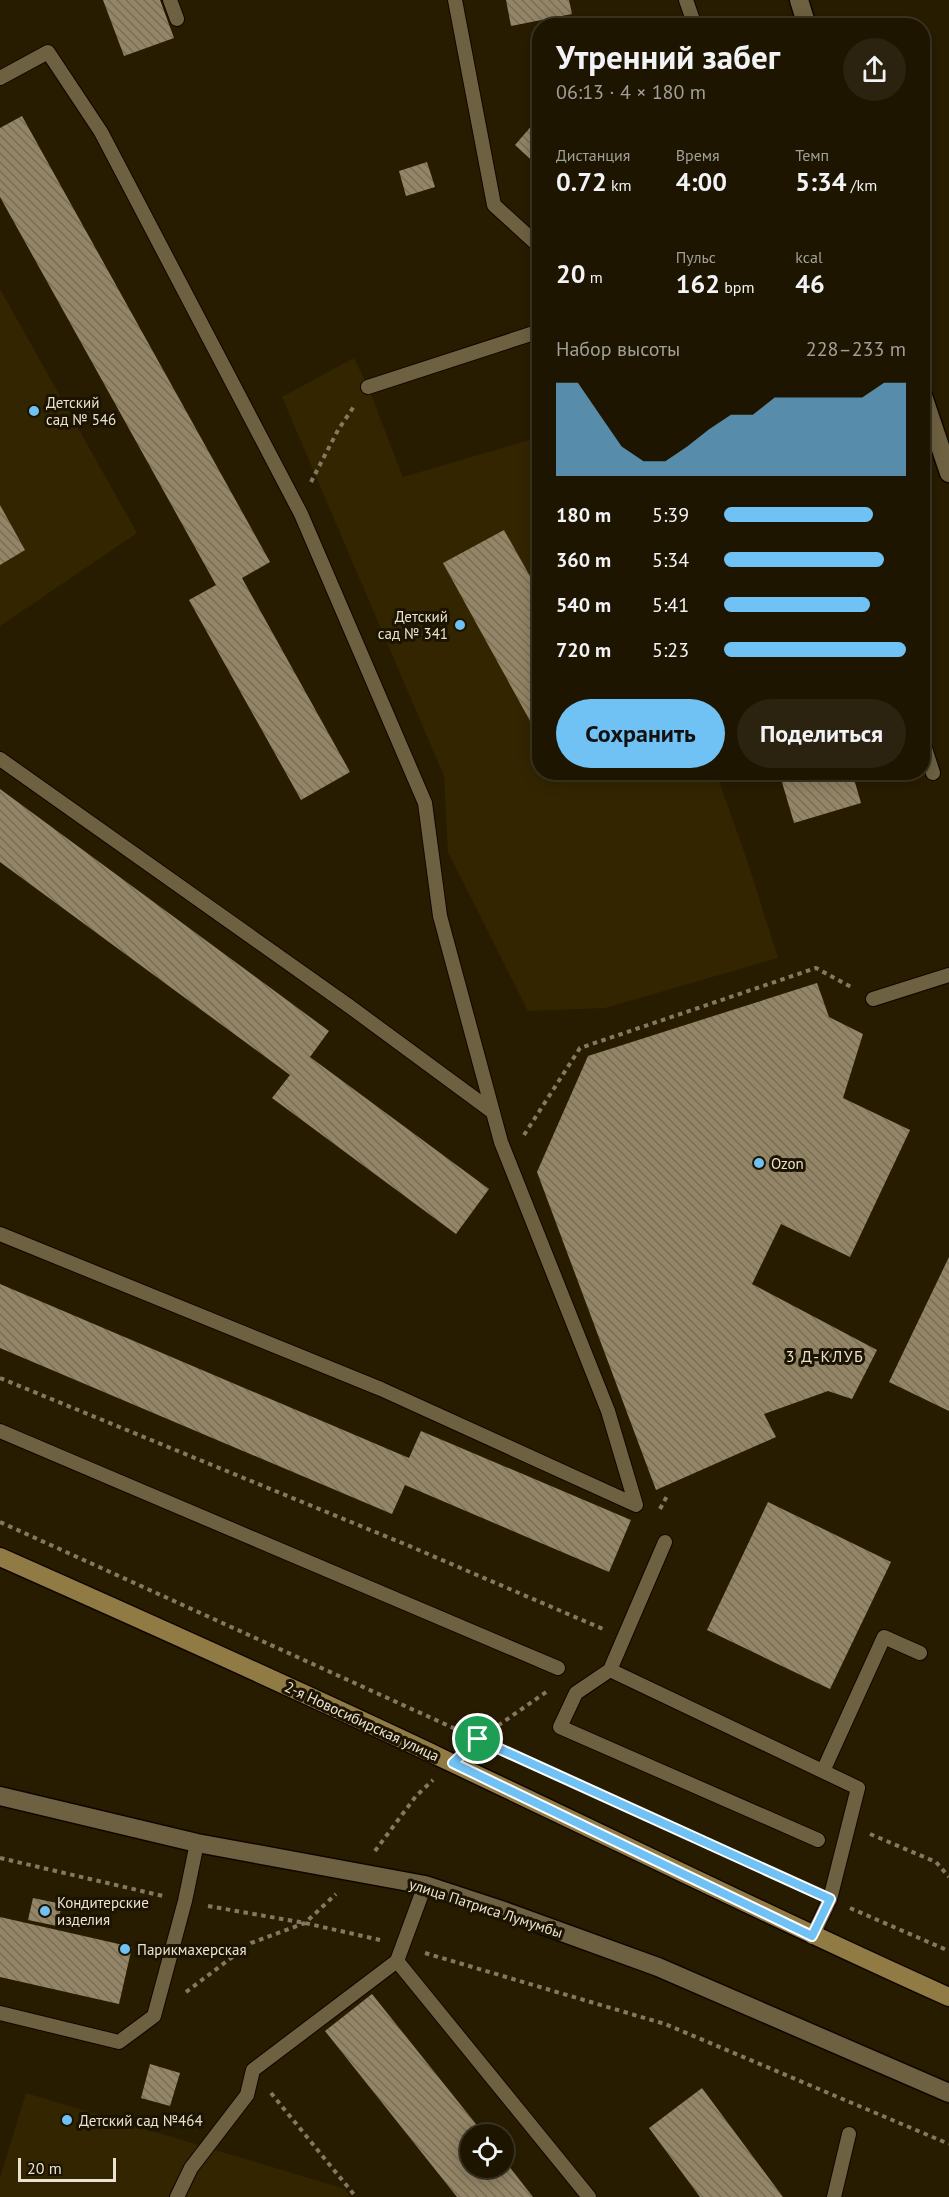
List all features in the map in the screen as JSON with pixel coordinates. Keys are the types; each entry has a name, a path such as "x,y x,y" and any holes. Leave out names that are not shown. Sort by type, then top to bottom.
{"main road":[{"name":"2-я Новосибирская улица","path":"0,1557 453,1763 812,1936 949,1997"}],"street":[{"path":"799,0 805,18"},
{"path":"930,417 949,473"},
{"name":"улица Патриса Лумумбы","path":"0,1796 198,1843 424,1885 501,1910 658,1967 949,2093"}],"lane":[{"path":"170,0 177,19"},
{"path":"455,0 494,205 532,240"},
{"path":"686,0 692,18"},
{"path":"0,78 48,52 101,132 301,514 425,803 440,916 501,1142 608,1411 636,1504 381,1389 0,1234"},
{"path":"368,387 532,335"},
{"path":"0,759 349,1006 493,1112"},
{"path":"930,764 933,773"},
{"path":"873,999 949,975"},
{"path":"0,1431 558,1668"},
{"path":"665,1542 610,1670 576,1693 560,1727 818,1840"},
{"path":"823,1772 884,1637 920,1653"},
{"path":"610,1670 858,1788 830,1899 812,1936"},
{"path":"0,2013 118,2042 154,2016 198,1843"},
{"path":"177,2197 191,2168 247,2095 252,2070 397,1961 424,1885"},
{"path":"397,1961 589,2197"},
{"path":"834,2197 849,2134"}],"path":[{"path":"301,514 307,490 338,430 368,387"},
{"path":"508,1161 580,1048 816,968"},
{"path":"0,1378 407,1545 603,1630"},
{"path":"657,1517 667,1496"},
{"path":"0,1522 949,1951"},
{"path":"599,1638 608,1619"},
{"path":"154,2016 251,1944 305,1923 342,1890 417,1796 478,1739 551,1689"},
{"path":"850,1826 936,1862 949,1877"},
{"path":"0,1858 184,1901 305,1923 402,1946 665,2024 949,2144"},
{"path":"252,2070 356,2197"}],"shaded area":[{"name":"Детский сад № 546","path":"0,289 137,533 0,626"},
{"name":"Детский сад № 341","path":"354,358 368,387 403,477 532,439 532,780 718,780 778,958 605,1008 528,1011 448,852 444,776 282,397"},
{"name":"Детский сад №464","path":"26,2093 345,2189 350,2197 0,2197 0,2178"}],"building":[{"path":"103,0 160,0 174,38 124,56"},
{"path":"506,0 569,0 572,14 552,18 532,18 532,22 511,26"},
{"path":"22,116 270,562 242,578 350,772 301,800 189,600 216,585 0,197 0,128"},
{"path":"532,125 532,161 515,145"},
{"path":"427,162 435,187 406,196 399,171"},
{"path":"0,505 25,550 0,565"},
{"path":"504,530 532,580 532,724 443,563"},
{"path":"781,780 854,780 861,803 794,823"},
{"path":"0,789 329,1031 310,1057 489,1189 456,1234 272,1098 290,1075 0,862"},
{"path":"817,983 829,1017 863,1034 843,1098 910,1130 850,1257 781,1224 752,1284 877,1350 852,1399 828,1391 764,1414 776,1437 656,1490 537,1172 588,1056"},
{"path":"949,1257 949,1411 889,1382"},
{"path":"0,1284 409,1458 421,1431 631,1520 609,1572 405,1485 392,1514 0,1348"},
{"path":"768,1502 891,1562 830,1689 707,1630"},
{"path":"33,1898 62,1904 57,1926 28,1920"},
{"path":"0,1917 132,1947 119,2004 0,1977"},
{"path":"372,1994 476,2124 460,2124 460,2178 514,2178 514,2173 533,2197 457,2197 325,2031"},
{"path":"150,2064 180,2073 170,2106 141,2098"},
{"path":"702,2088 783,2197 700,2197 649,2128"}],"place":[{"name":"Детский сад № 546","path":"34,411"},
{"name":"Детский сад № 341","path":"460,625"},
{"name":"Ozon","path":"759,1163"},
{"name":"Кондитерские изделия","path":"45,1911"},
{"name":"Парикмахерская","path":"125,1949"},
{"name":"Детский сад №464","path":"67,2120"}],"district":[{"name":"3 Д-КЛУБ","path":"825,1356"}],"route":[{"path":"478,1739 830,1899 812,1936 453,1763 478,1739"}]}
